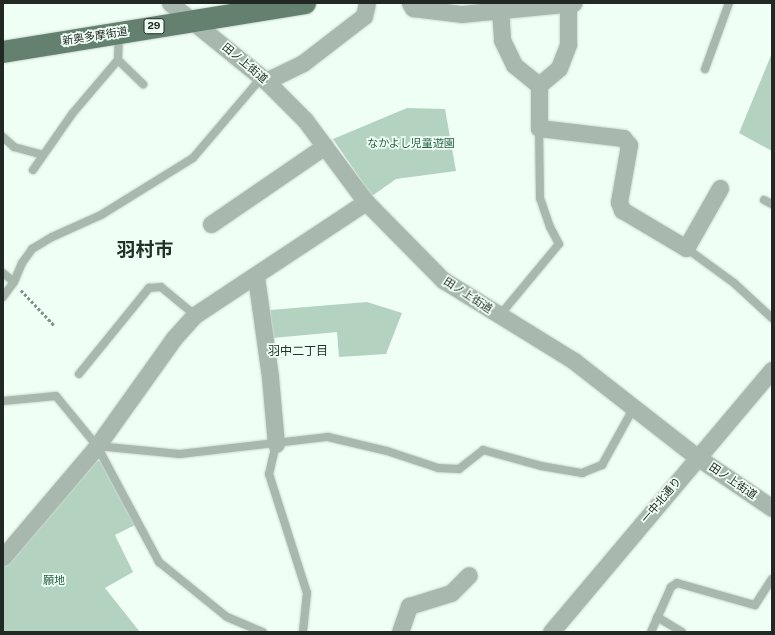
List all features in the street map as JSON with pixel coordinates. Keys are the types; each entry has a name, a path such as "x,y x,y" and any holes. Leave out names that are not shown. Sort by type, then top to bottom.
{"main road":[{"name":"新奥多摩街道","path":"3,52 191,20 305,3"}],"street":[{"name":"田ノ上街道","path":"170,3 266,81 305,120 366,202 443,280 574,361 633,409 697,457 772,508"},
{"path":"266,81 303,63 358,21 364,16 367,3"},
{"path":"410,3 413,8 461,14 573,3"},
{"path":"568,4 568,44 559,68 539,85 539,128 623,138 629,145 619,202 622,210 686,248 720,188"},
{"path":"500,9 502,40 514,64 539,85"},
{"path":"211,224 325,146"},
{"path":"3,556 97,446 174,338 195,315 256,277 366,202"},
{"path":"256,277 270,377 276,444"},
{"name":"一中北通り","path":"551,632 697,457 772,370"},
{"path":"400,632 409,606 451,593 468,575"}],"lane":[{"path":"705,69 729,3"},
{"path":"33,170 72,114 118,60 120,32"},
{"path":"118,60 143,84"},
{"path":"3,297 14,282 22,263 32,249 52,236 101,215 193,158 256,84 266,81"},
{"path":"500,315 560,244 550,227 540,198 539,128"},
{"path":"3,137 14,147 43,155"},
{"path":"764,200 772,204"},
{"path":"686,248 734,283 772,318"},
{"path":"3,273 14,282"},
{"path":"79,374 149,288 161,287 195,315"},
{"path":"3,401 56,396 97,446 159,562 227,617 263,632"},
{"path":"97,446 180,454 328,437 387,451 438,468 459,470 483,450 541,466 582,473 602,465 633,409"},
{"path":"276,444 269,474 307,593 303,632"},
{"path":"651,632 656,617 671,587 677,583 755,605 772,579"},
{"path":"656,617 682,632"}],"path":[{"path":"14,282 54,325"}],"green space":[{"path":"772,53 772,151 739,133"},
{"name":"なかよし児童遊園","path":"407,108 445,109 456,171 396,179 372,196 333,139"},
{"path":"367,302 402,313 386,354 339,357 337,332 273,338 270,310"},
{"name":"願地","path":"95,460 103,462 135,525 115,535 133,572 105,588 140,632 3,632 3,561"}],"district":[{"name":"羽村市","path":"145,250"},
{"name":"羽中二丁目","path":"298,352"}]}
